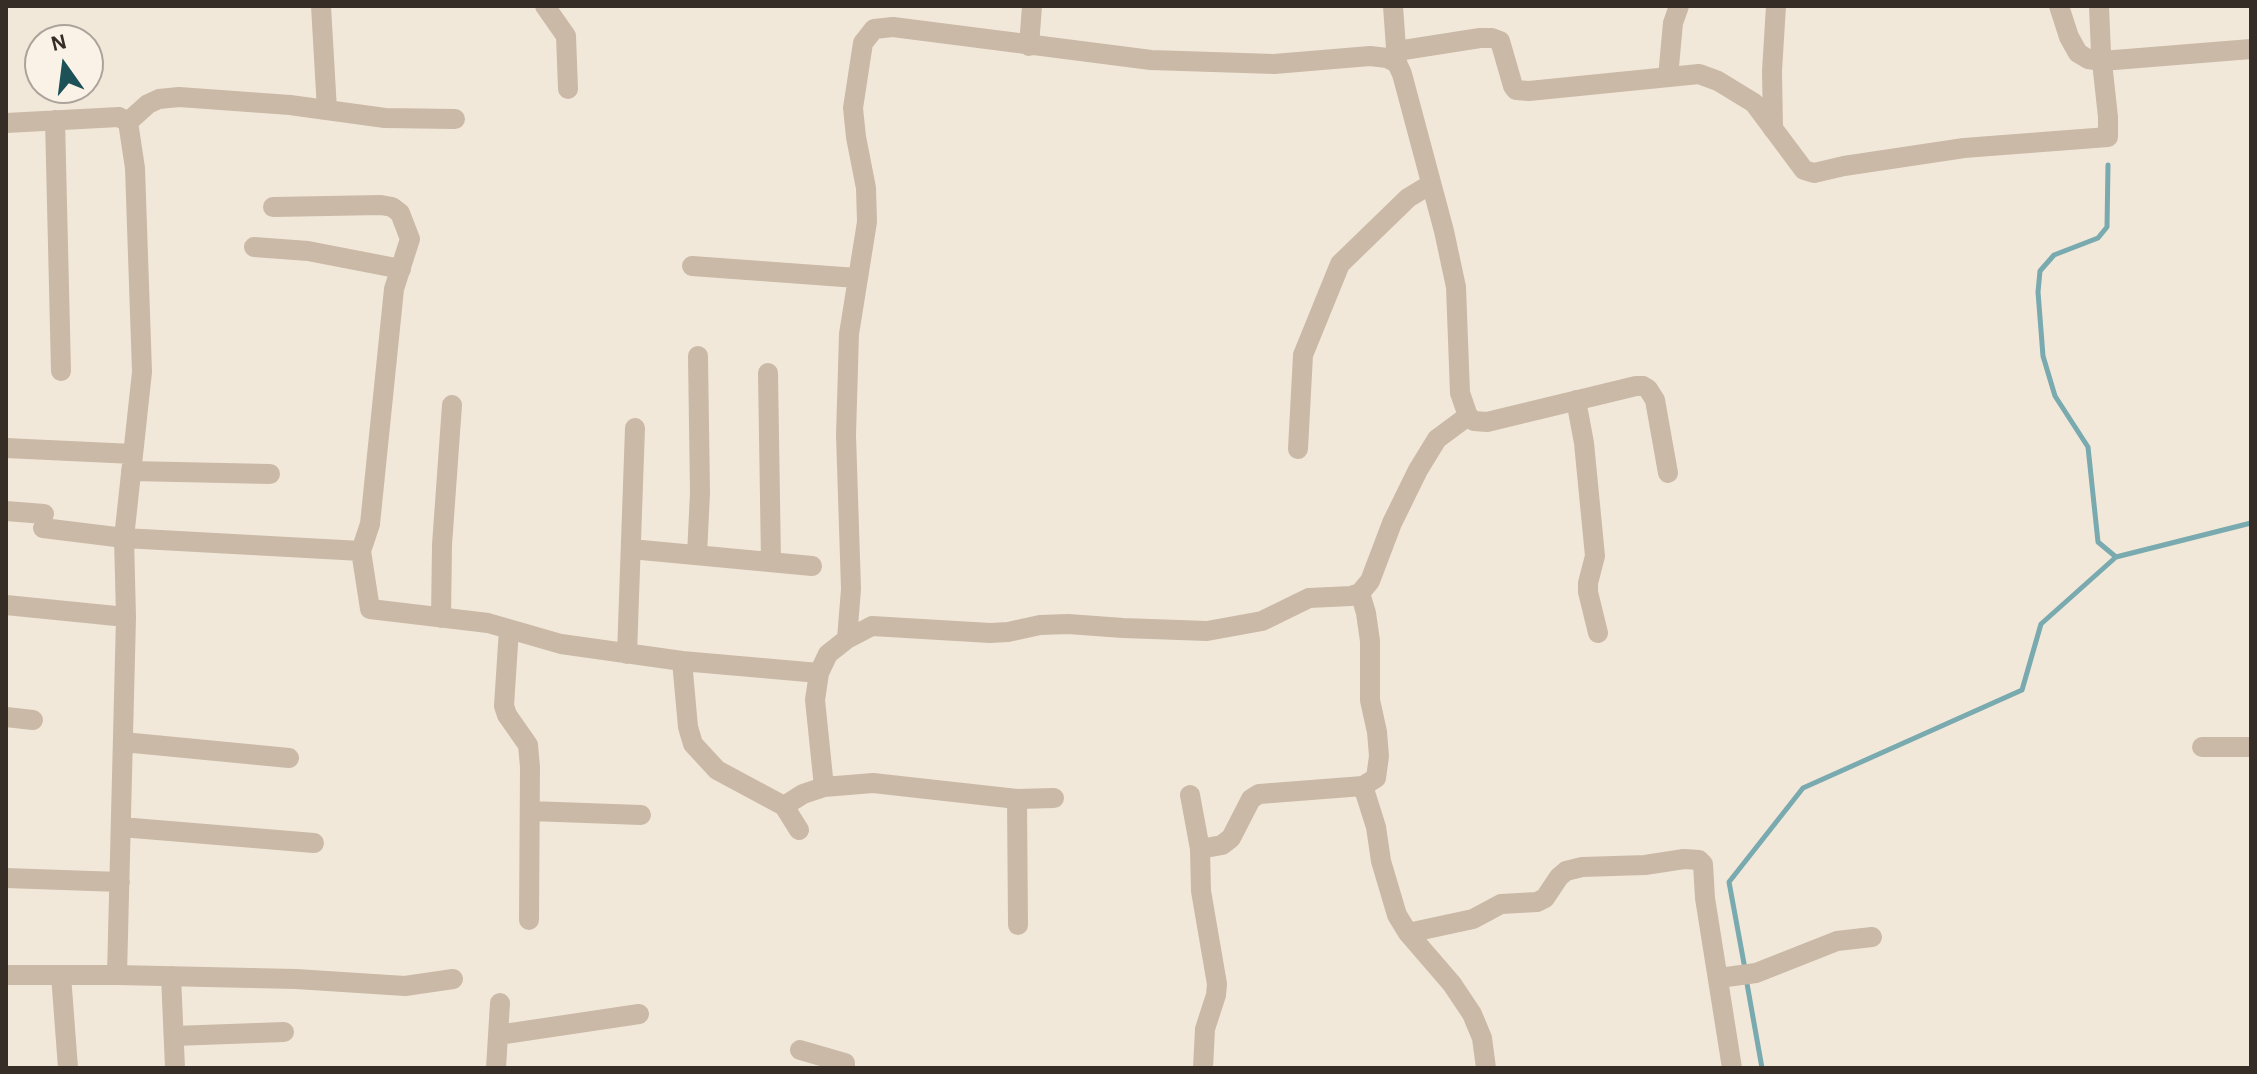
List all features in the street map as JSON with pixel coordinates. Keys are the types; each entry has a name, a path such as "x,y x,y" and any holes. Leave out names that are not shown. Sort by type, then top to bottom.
{"street":[{"path":"321,6 327,110"},
{"path":"545,6 566,36 568,89"},
{"path":"1029,46 1032,6"},
{"path":"1393,6 1397,57 1456,287 1460,393 1468,416 1474,421 1487,422 1636,386 1648,389 1655,400 1668,473"},
{"path":"1668,77 1673,23 1679,6"},
{"path":"1773,129 1772,71 1776,6"},
{"path":"2059,6 2069,37 2078,53 2088,59 2102,61 2251,49"},
{"path":"847,639 851,589 846,435 849,334 867,222 866,188 853,108 863,43 874,29 893,27 1151,60 1274,64 1370,56 1397,57 1492,38 1500,41 1516,90 1699,74 1718,81 1754,103 1804,170 1814,173 1964,148 2108,137 2099,6"},
{"path":"128,122 148,104 159,99 179,97 290,105 407,120 455,119"},
{"path":"6,123 119,117 128,122"},
{"path":"55,120 61,371"},
{"path":"117,975 126,617 124,538 142,372 135,168 128,122"},
{"path":"1298,449 1303,355 1340,264 1408,198 1431,184"},
{"path":"273,207 392,207 400,213 410,239 394,289 370,524 361,551 370,609 488,623 561,644 627,654 819,673"},
{"path":"254,247 308,251 401,269"},
{"path":"692,266 857,278"},
{"path":"697,555 700,493 698,356"},
{"path":"768,373 771,562"},
{"path":"1576,400 1584,443 1595,556 1588,592 1598,633"},
{"path":"441,618 442,545 452,405"},
{"path":"824,787 815,700 819,673 828,654 847,639 872,626 990,633 1068,624 1207,631 1262,621 1309,598 1360,593 1370,581 1392,523 1418,470 1437,439 1468,416"},
{"path":"627,654 635,428"},
{"path":"6,448 270,474"},
{"path":"6,511 124,538 361,551"},
{"path":"631,549 812,566"},
{"path":"1200,849 1222,845 1231,838 1251,799 1259,794 1363,786 1376,778 1379,756 1370,700 1370,641 1360,593"},
{"path":"6,605 126,617"},
{"path":"509,629 504,706 528,745 529,920"},
{"path":"682,661 688,727 693,744 717,770 784,806 799,830"},
{"path":"6,717 33,720"},
{"path":"123,742 289,758"},
{"path":"2202,747 2251,747"},
{"path":"784,806 803,794 824,787 873,783 1017,799 1054,798"},
{"path":"1363,786 1397,915 1472,1014 1482,1038 1486,1068"},
{"path":"1190,795 1200,849 1201,891 1217,984 1205,1029 1203,1068"},
{"path":"1017,799 1018,925"},
{"path":"530,811 641,815"},
{"path":"121,827 314,843"},
{"path":"1408,933 1473,919 1501,904 1537,902 1545,898 1566,871 1582,867 1699,860 1703,864 1705,898 1722,977 1732,1068"},
{"path":"6,878 120,882"},
{"path":"1722,977 1756,973 1837,941 1872,937"},
{"path":"6,975 296,979 405,986 453,979"},
{"path":"61,975 68,1068"},
{"path":"171,976 175,1068"},
{"path":"496,1068 500,1003"},
{"path":"498,1035 639,1014"},
{"path":"174,1036 284,1032"},
{"path":"800,1050 845,1063 845,1068"}],"waterway":[{"path":"2108,165 2107,227 2098,238 2054,255 2040,271 2038,292 2043,356 2055,396 2088,447 2098,542 2116,557"},
{"path":"1745,969 1729,882 1803,788 2022,690 2041,624 2116,557 2251,523"},
{"path":"1746,978 1762,1068"}]}
